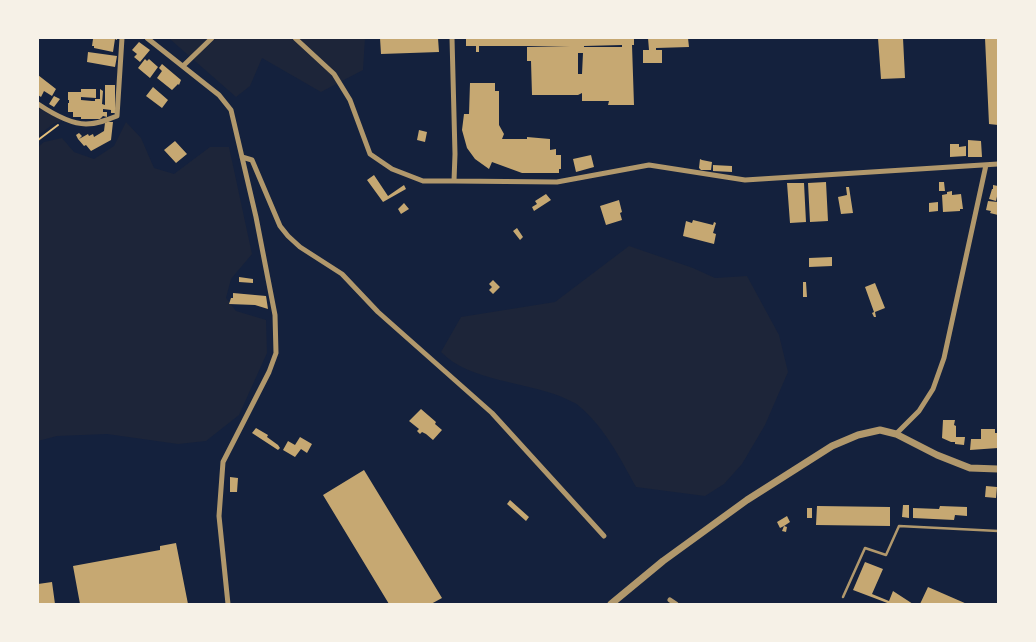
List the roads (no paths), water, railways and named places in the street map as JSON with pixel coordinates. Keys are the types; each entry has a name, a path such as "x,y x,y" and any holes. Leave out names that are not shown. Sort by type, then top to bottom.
{"street":[{"path":"38,104 68,119 84,124 99,122 117,116 122,38"},
{"path":"147,38 219,95 231,110 275,314 276,353 269,372 223,462 219,516 228,604"},
{"path":"183,66 212,38"},
{"path":"295,38 334,74 350,100 370,154 392,169 423,181 557,182 649,165 745,180 998,164"},
{"path":"452,38 454,181"},
{"path":"242,157 252,160 280,226 288,236 300,247 342,274 378,312 492,413 604,536"},
{"path":"896,434 919,411 933,389 944,358 986,165"},
{"path":"611,604 663,561 747,500 832,446 858,434 880,430 896,434 937,455 970,468 998,469"},
{"path":"670,600 676,604"}],"lane":[{"path":"843,597 866,548 886,555 899,526 998,531"}]}
